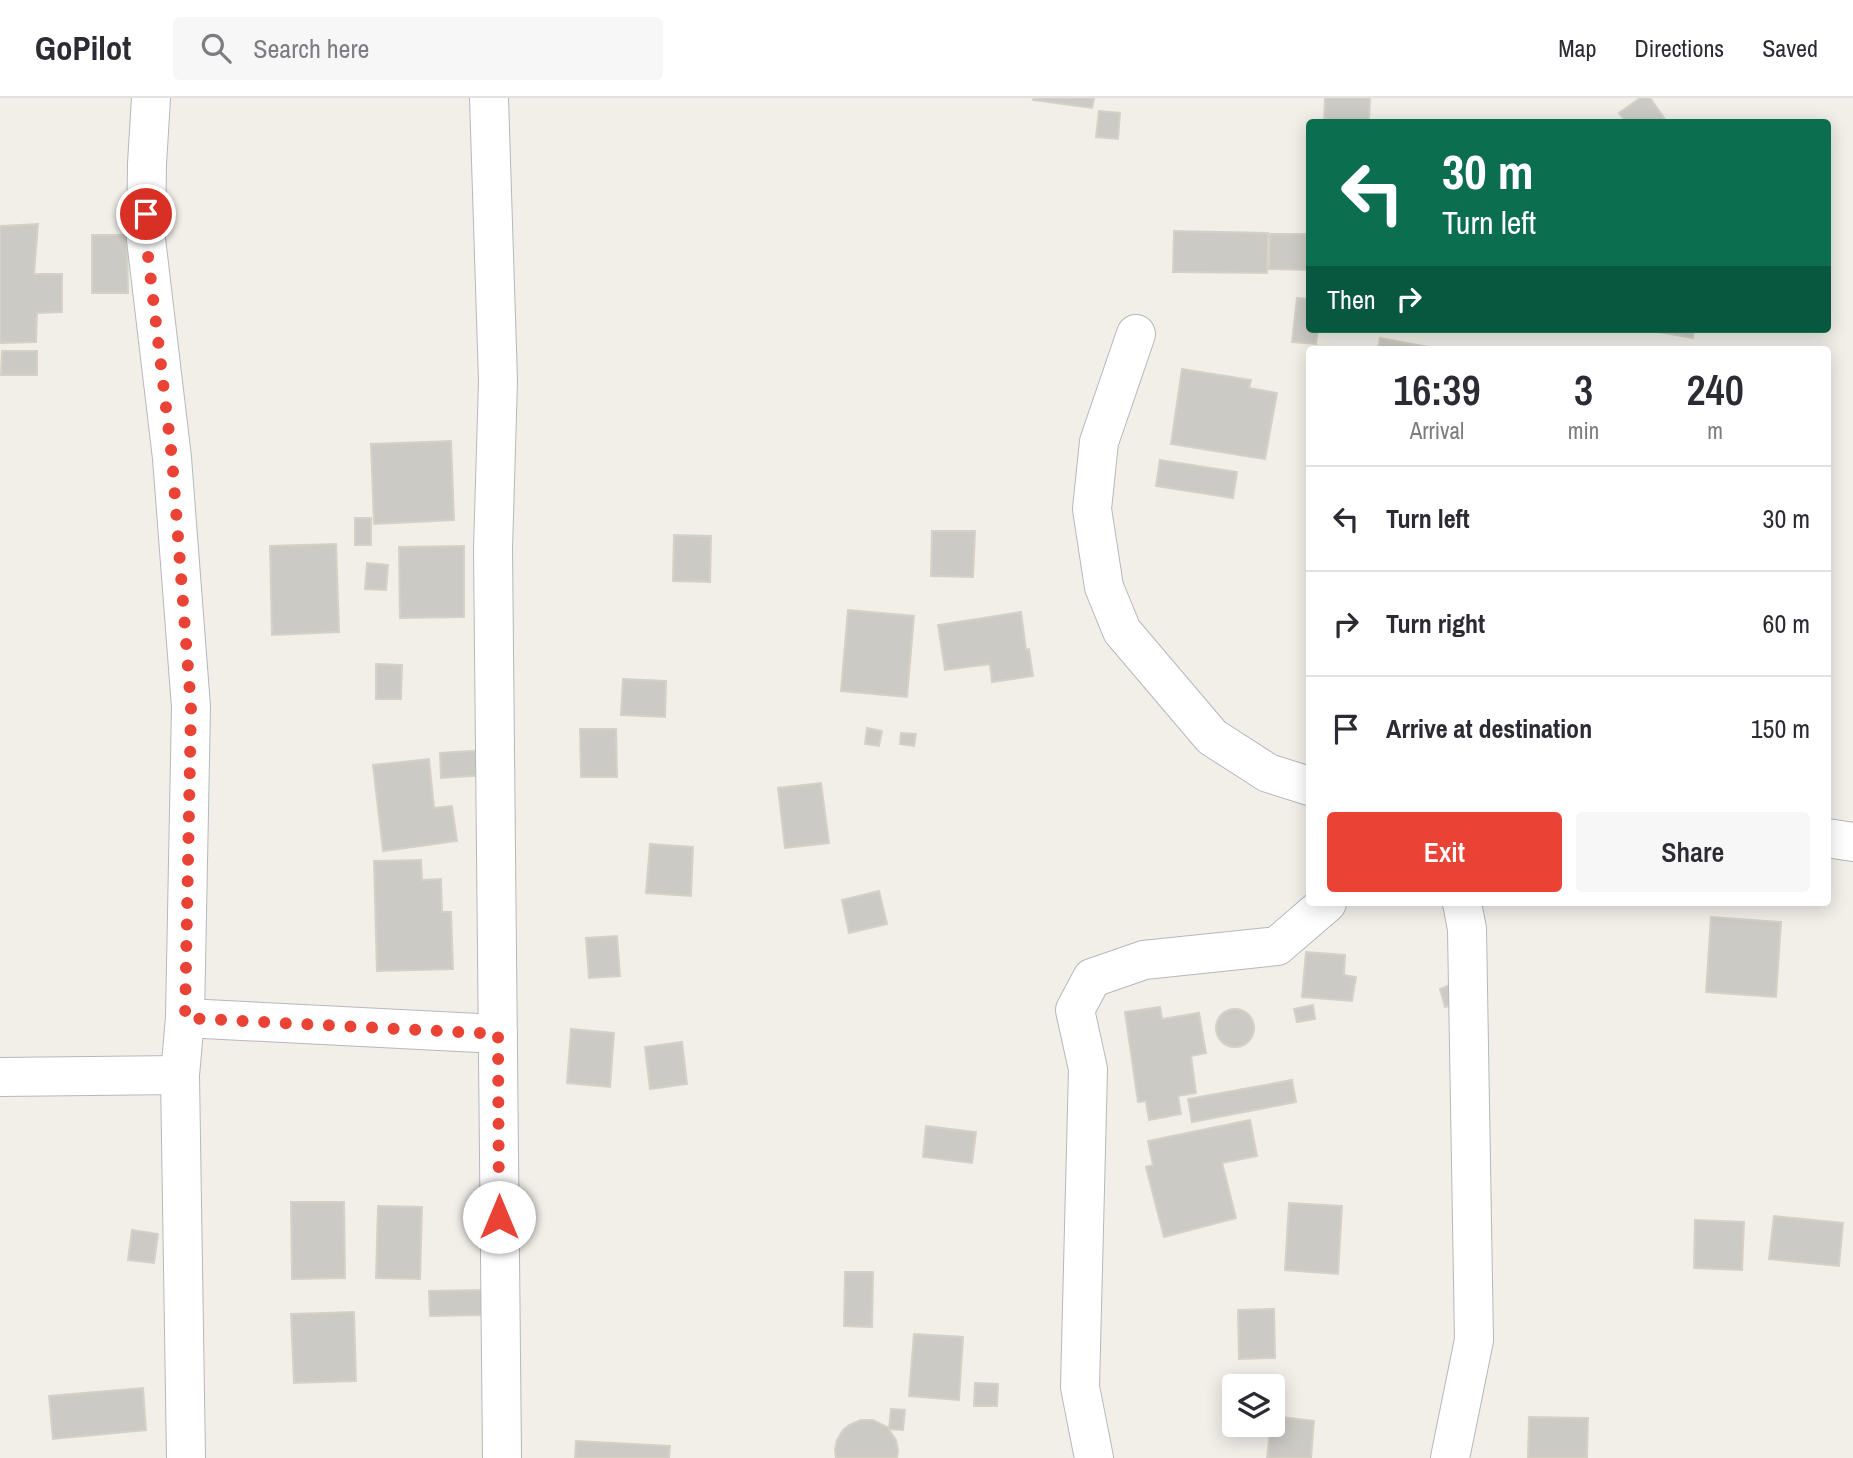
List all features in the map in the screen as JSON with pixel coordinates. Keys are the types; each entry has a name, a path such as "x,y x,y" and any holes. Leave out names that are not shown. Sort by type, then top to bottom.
{"street":[{"path":"151,98 146,239 172,458 191,707 185,1018 180,1076 186,1458"},
{"path":"489,98 498,381 493,549 502,1458"},
{"path":"1136,334 1099,442 1092,509 1104,587 1122,631 1213,737 1268,773 1306,785"},
{"path":"1831,839 1853,842"},
{"path":"1094,1458 1080,1388 1088,1069 1075,1010 1092,978 1144,960 1277,947 1324,906"},
{"path":"1450,1458 1474,1340 1467,929 1463,906"},
{"path":"185,1018 498,1034"},
{"path":"0,1077 180,1076"}],"building":[{"path":"1094,98 1092,108 1033,100"},
{"path":"1325,98 1370,98 1369,119 1324,119"},
{"path":"1640,98 1650,98 1665,119 1624,119 1619,113"},
{"path":"1099,111 1120,113 1118,139 1096,137"},
{"path":"38,224 34,274 62,274 62,312 37,313 36,342 0,343 0,226"},
{"path":"1174,231 1268,233 1267,273 1173,272"},
{"path":"1270,234 1306,234 1306,270 1269,269"},
{"path":"92,235 127,235 128,293 92,293"},
{"path":"1297,298 1306,299 1306,333 1317,333 1316,344 1292,342"},
{"path":"1664,333 1694,333 1693,338"},
{"path":"1380,338 1423,346 1379,346"},
{"path":"2,351 37,351 37,375 1,375"},
{"path":"1182,369 1251,380 1249,388 1277,393 1265,459 1171,444"},
{"path":"451,441 454,520 374,524 371,444"},
{"path":"1160,460 1237,472 1233,498 1156,486"},
{"path":"355,518 371,518 371,545 355,545"},
{"path":"932,531 975,531 973,577 931,576"},
{"path":"674,535 711,536 710,582 673,581"},
{"path":"336,544 339,632 272,635 270,546"},
{"path":"464,546 464,617 400,618 399,547"},
{"path":"367,563 388,565 386,590 365,589"},
{"path":"848,610 914,616 907,697 841,691"},
{"path":"1021,612 1033,676 992,682 990,664 945,670 938,625"},
{"path":"376,664 402,665 401,699 376,699"},
{"path":"623,679 666,681 665,717 621,715"},
{"path":"867,728 882,731 879,746 865,744"},
{"path":"580,729 616,729 617,777 581,777"},
{"path":"901,733 916,734 914,746 900,744"},
{"path":"486,750 487,775 441,778 440,753"},
{"path":"429,759 434,808 452,806 457,841 383,851 373,765"},
{"path":"821,783 829,843 785,848 778,788"},
{"path":"650,844 693,847 691,896 646,893"},
{"path":"421,860 422,880 441,879 442,912 451,912 453,969 377,971 374,861"},
{"path":"879,891 887,924 849,933 842,900"},
{"path":"1711,917 1781,922 1776,997 1706,992"},
{"path":"617,936 620,976 589,978 586,938"},
{"path":"1306,952 1345,955 1344,975 1356,977 1352,1001 1302,997"},
{"path":"1457,982 1463,1001 1445,1007 1440,989"},
{"path":"1313,1005 1315,1019 1297,1022 1294,1009"},
{"path":"1160,1007 1162,1019 1199,1013 1206,1053 1191,1056 1196,1093 1178,1096 1181,1114 1149,1120 1146,1101 1138,1102 1125,1012"},
{"path":"1235,1009 1248,1015 1254,1028 1248,1041 1235,1047 1222,1041 1216,1028 1222,1015"},
{"path":"571,1029 614,1033 610,1087 567,1083"},
{"path":"682,1042 687,1084 650,1089 645,1047"},
{"path":"1292,1080 1296,1102 1192,1122 1188,1099"},
{"path":"1250,1120 1257,1156 1222,1163 1236,1218 1164,1237 1146,1167 1153,1165 1148,1141"},
{"path":"926,1126 976,1132 972,1163 923,1157"},
{"path":"291,1202 344,1202 345,1278 292,1279"},
{"path":"1289,1203 1342,1206 1338,1274 1285,1270"},
{"path":"378,1206 422,1207 420,1279 376,1278"},
{"path":"1774,1216 1843,1223 1839,1266 1769,1259"},
{"path":"1695,1220 1744,1222 1742,1270 1694,1268"},
{"path":"132,1230 158,1234 154,1263 128,1260"},
{"path":"845,1272 873,1272 872,1327 844,1326"},
{"path":"484,1290 484,1315 430,1316 429,1291"},
{"path":"1274,1309 1275,1358 1239,1359 1238,1310"},
{"path":"354,1312 356,1381 294,1383 291,1314"},
{"path":"914,1334 963,1337 959,1400 909,1396"},
{"path":"975,1383 998,1384 997,1406 974,1406"},
{"path":"143,1388 146,1430 53,1439 49,1396"},
{"path":"891,1409 905,1410 903,1430 889,1429"},
{"path":"1529,1417 1588,1418 1587,1458 1528,1458"},
{"path":"1285,1418 1314,1421 1311,1458 1267,1458 1270,1437 1285,1437"},
{"path":"861,1420 873,1420 887,1427 896,1440 897,1458 836,1458 837,1440 843,1430"},
{"path":"576,1441 670,1446 669,1458 575,1458"}],"route":[{"path":"146,214 146,239 172,458 191,707 185,1018 498,1034 499,1217"}]}
